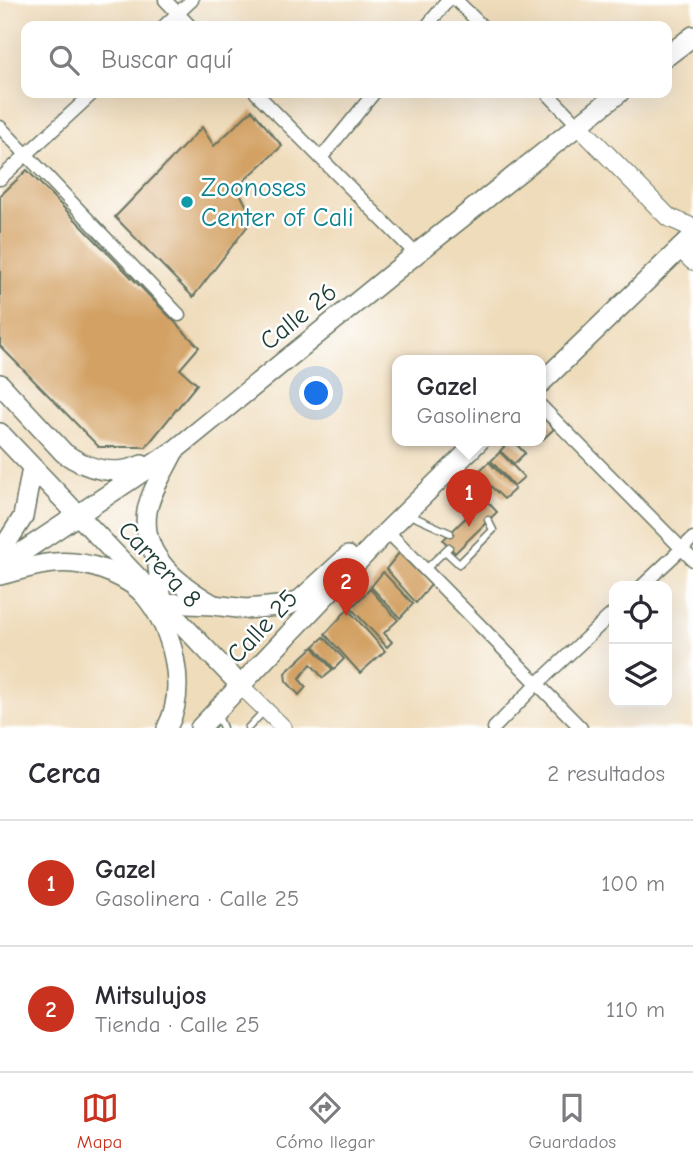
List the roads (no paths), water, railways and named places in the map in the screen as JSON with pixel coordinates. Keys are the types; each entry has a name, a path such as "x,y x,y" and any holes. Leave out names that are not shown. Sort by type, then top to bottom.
{"main road":[{"path":"672,52 693,37"},
{"name":"Calle 26","path":"0,567 175,450 612,98"},
{"path":"578,124 668,217 693,228"},
{"path":"546,378 689,248"},
{"path":"3,395 38,425 64,453 80,463 98,469 117,471 137,468 175,450"},
{"path":"14,448 16,436 20,431 38,425"},
{"name":"Carrera 8","path":"0,433 241,686"},
{"name":"Calle 25","path":"200,728 219,719 241,686 387,531 474,446"},
{"path":"175,450 148,510 149,537 157,557 162,603 246,609 289,605 301,599 346,557 387,531"},
{"path":"0,553 23,517 32,468"},
{"path":"157,557 174,579 214,605"},
{"path":"0,575 35,566 74,563 99,568 144,594 159,616 170,643 176,670 177,695 167,728"}],"street":[{"path":"164,0 185,21"},
{"path":"169,21 192,0"},
{"path":"431,21 448,0"},
{"path":"456,0 477,21"},
{"path":"0,179 88,98"},
{"path":"261,98 416,254"},
{"path":"321,158 370,98"},
{"path":"552,98 578,124"},
{"path":"0,127 178,315"},
{"path":"546,411 693,561"},
{"path":"387,531 581,728"},
{"path":"647,581 693,538"},
{"path":"494,728 609,617"},
{"name":"Carrera 8","path":"241,686 284,728"}],"lane":[{"path":"460,460 481,504"},
{"path":"405,513 450,533"},
{"path":"426,569 447,549 459,564 493,530 488,520"},
{"path":"248,728 264,710"}],"place":[{"name":"Zoonoses Center of Cali","path":"187,202"},
{"name":"Gazel","path":"469,527"},
{"name":"Mitsulujos","path":"346,616"}]}
